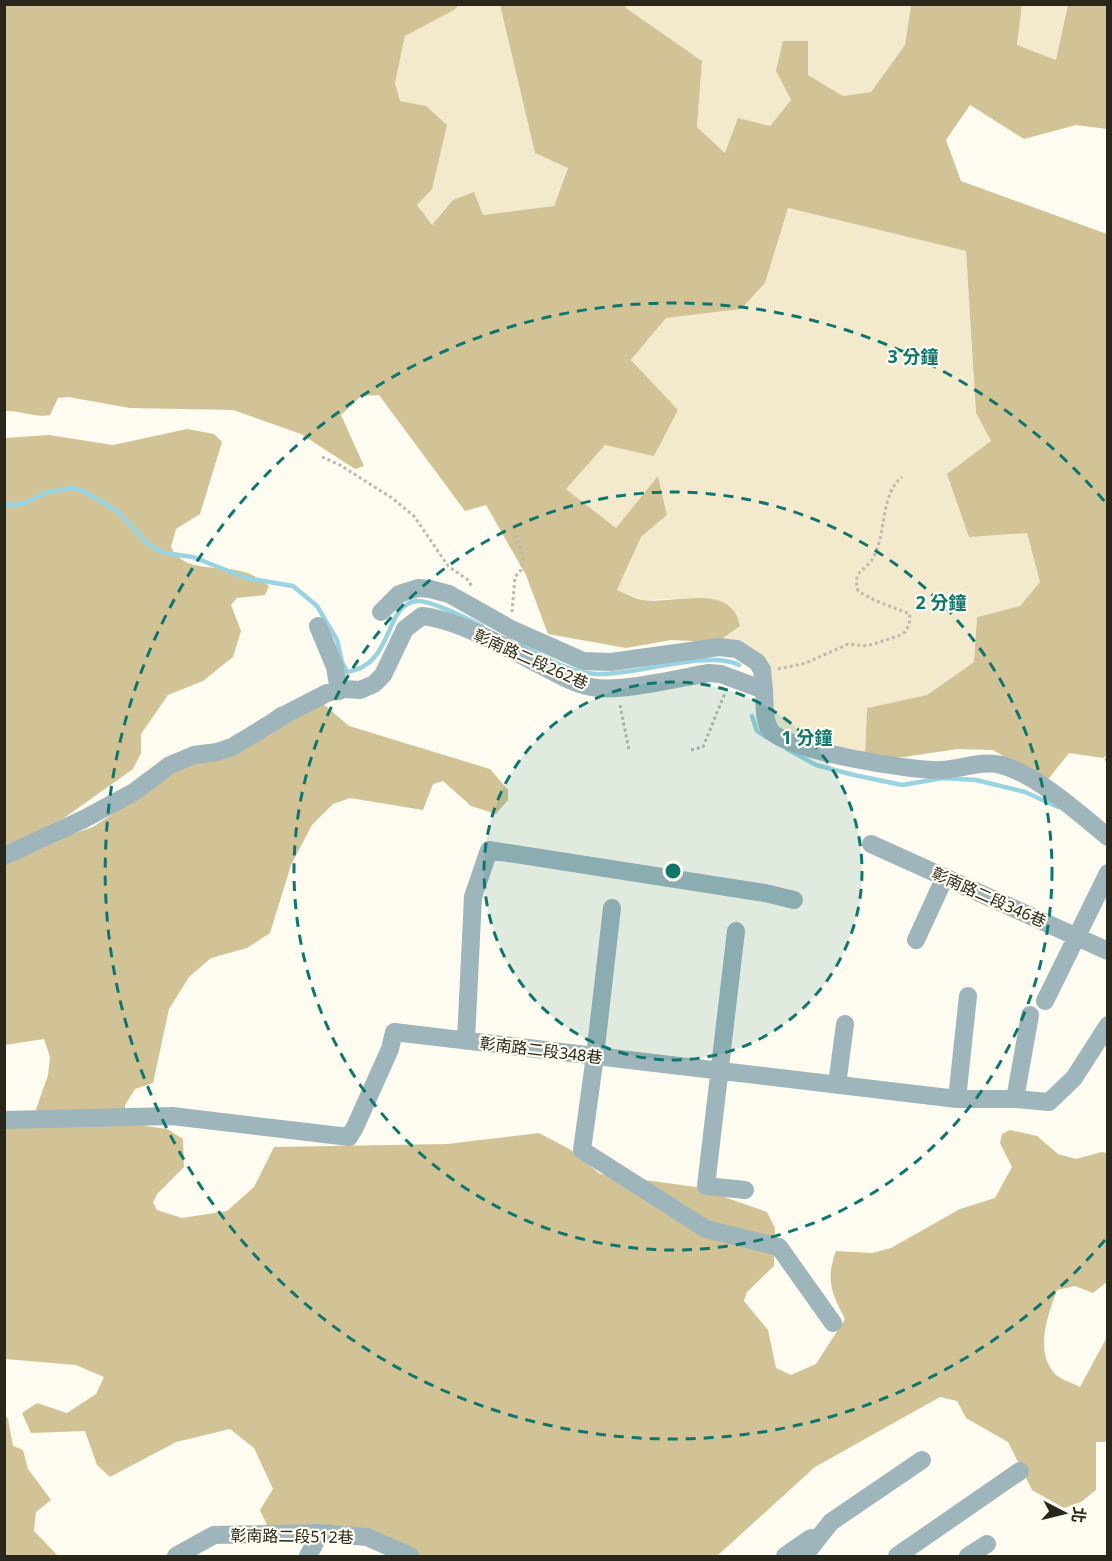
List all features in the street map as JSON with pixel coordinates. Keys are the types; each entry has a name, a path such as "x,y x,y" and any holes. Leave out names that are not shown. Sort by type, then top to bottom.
{"street":[{"path":"381,612 399,594 418,588 430,589 449,594 511,629 583,661 611,662 718,647 737,649 757,662 762,670 765,716 770,730 776,737 822,752 910,768 942,771 967,766 999,764 1025,776 1049,792 1107,837"},
{"name":"彰南路二段262巷","path":"4,856 84,819 134,792 170,765 194,755 217,752 232,747 327,693 339,690 360,690 374,684 383,675 405,629 422,616 435,617 453,624 511,650 575,683 593,687 616,688 709,673 732,678 764,690"},
{"path":"318,626 335,667 339,690"},
{"name":"彰南路二段346巷","path":"871,844 1107,951"},
{"path":"466,1040 473,897 489,850 765,893 794,900"},
{"path":"1045,1000 1107,873"},
{"path":"916,940 945,877"},
{"path":"612,908 582,1150 706,1229 779,1247 833,1323"},
{"path":"736,931 706,1186 745,1190"},
{"path":"957,1099 968,996"},
{"path":"1015,1099 1030,1015"},
{"path":"837,1085 845,1024"},
{"name":"彰南路二段348巷","path":"4,1120 172,1116 348,1137 355,1127 390,1048 394,1032 957,1099 1015,1099 1049,1102 1074,1078 1107,1025"},
{"path":"785,1557 831,1522 922,1461"},
{"path":"897,1557 1020,1471"},
{"path":"804,1557 831,1522"},
{"path":"308,1557 320,1533"},
{"name":"彰南路二段512巷","path":"176,1557 214,1535 320,1533 367,1537 410,1557"},
{"path":"968,1557 987,1544"}],"path":[{"path":"322,457 340,465 392,498 414,516 448,566 468,580 485,614"},
{"path":"762,670 777,670 806,663 848,644 867,646 905,632 909,625 910,614 866,596 858,591 855,581 857,573 874,557 884,524 888,500 894,484 902,477"},
{"path":"511,629 515,577 520,570 523,558 514,534"},
{"path":"691,750 703,747 732,678"},
{"path":"616,688 629,750"}],"shaded area":[{"path":"4,5 459,5 454,10 405,36 395,83 400,101 426,106 447,125 432,189 417,205 432,225 453,200 474,192 483,215 554,206 568,168 535,153 500,5 625,5 626,8 702,61 697,127 725,153 738,118 770,126 791,100 776,71 783,41 808,41 808,75 843,96 871,92 905,45 911,5 1022,5 1017,45 1056,60 1068,5 1107,5 1107,129 1076,125 1024,139 970,105 946,140 961,181 1107,234 1107,755 1103,758 1069,753 1046,782 993,750 958,749 904,757 865,757 867,708 927,695 974,662 977,617 1020,606 1040,582 1027,533 969,537 947,474 991,441 976,413 966,251 788,208 765,283 741,309 666,318 631,360 678,410 654,456 605,445 566,489 616,528 658,476 667,515 641,537 617,590 643,600 714,599 726,604 735,612 740,626 717,642 671,640 626,648 548,634 526,575 486,505 465,511 379,395 361,396 341,415 364,466 355,469 301,434 233,410 130,408 68,397 58,398 50,415 39,416 5,411"},
{"path":"459,5 500,5 535,153 568,167 554,206 483,215 474,193 453,200 432,225 416,205 426,106 400,101 395,83 405,36 454,10"},
{"path":"625,5 911,5 905,45 871,92 843,96 808,75 776,71 791,100 770,126 725,153 697,127 702,61 626,8"},
{"path":"1022,5 1068,5 1057,61 1017,45"},
{"path":"787,208 966,251 976,413 991,441 1027,533 1040,582 1020,606 977,617 974,662 927,695 867,708 865,757 771,730 760,673 717,642 698,598 643,600 617,590 641,537 667,515 658,476 616,528 566,489 605,445 678,410 631,361 666,318 741,309 765,282"},
{"path":"187,429 214,434 222,442 200,514 176,529 171,547 177,555 193,565 247,573 269,586 265,595 237,598 231,605 241,631 233,657 203,681 168,695 141,734 141,753 133,769 64,818 5,847 5,438 49,435 113,445"},
{"path":"322,703 349,726 490,769 508,790 508,800 496,814 471,806 443,781 433,784 423,810 350,798 333,804 312,825 291,865 270,933 247,948 211,958 189,977 169,1009 153,1083 135,1089 125,1105 125,1117 131,1124 167,1129 183,1139 184,1167 158,1193 153,1202 157,1210 182,1218 227,1211 254,1187 274,1147 447,1144 539,1133 571,1150 600,1174 696,1187 767,1212 775,1228 774,1266 747,1292 744,1301 768,1330 776,1368 791,1375 816,1364 845,1319 837,1302 831,1279 836,1251 872,1253 891,1248 960,1209 995,1198 1012,1167 1000,1143 1002,1134 1010,1130 1037,1136 1058,1154 1076,1159 1102,1152 1107,1153 1107,1282 1093,1293 1075,1286 1057,1290 1047,1322 1044,1344 1045,1355 1055,1374 1080,1387 1107,1337 1107,1442 1096,1442 1096,1490 1081,1502 1064,1508 1032,1490 1008,1442 966,1418 957,1401 940,1397 815,1467 717,1556 415,1556 358,1533 271,1534 260,1510 273,1489 254,1448 230,1429 176,1442 110,1477 97,1465 85,1431 31,1433 22,1413 37,1403 67,1413 96,1394 104,1377 76,1365 5,1359 5,1115 33,1118 48,1075 50,1057 44,1039 5,1045 5,862 32,847 93,827 123,807 169,760 230,743 278,707"},
{"path":"4,1413 8,1419 13,1446 23,1450 28,1469 51,1500 36,1512 34,1531 58,1556 5,1556"}],"waterway":[{"path":"4,505 22,504 48,492 72,488 85,492 117,511 148,544 164,553 193,557 246,578 293,586 317,606 337,640 347,672 362,667 373,658 398,612 406,605 417,601 450,611 482,626"},
{"path":"519,644 547,659 586,673 613,674 710,660 739,665"},
{"path":"752,716 757,731 766,737"},
{"path":"787,749 816,765 854,775 902,785 943,778 976,780 1025,792 1058,807"}]}
